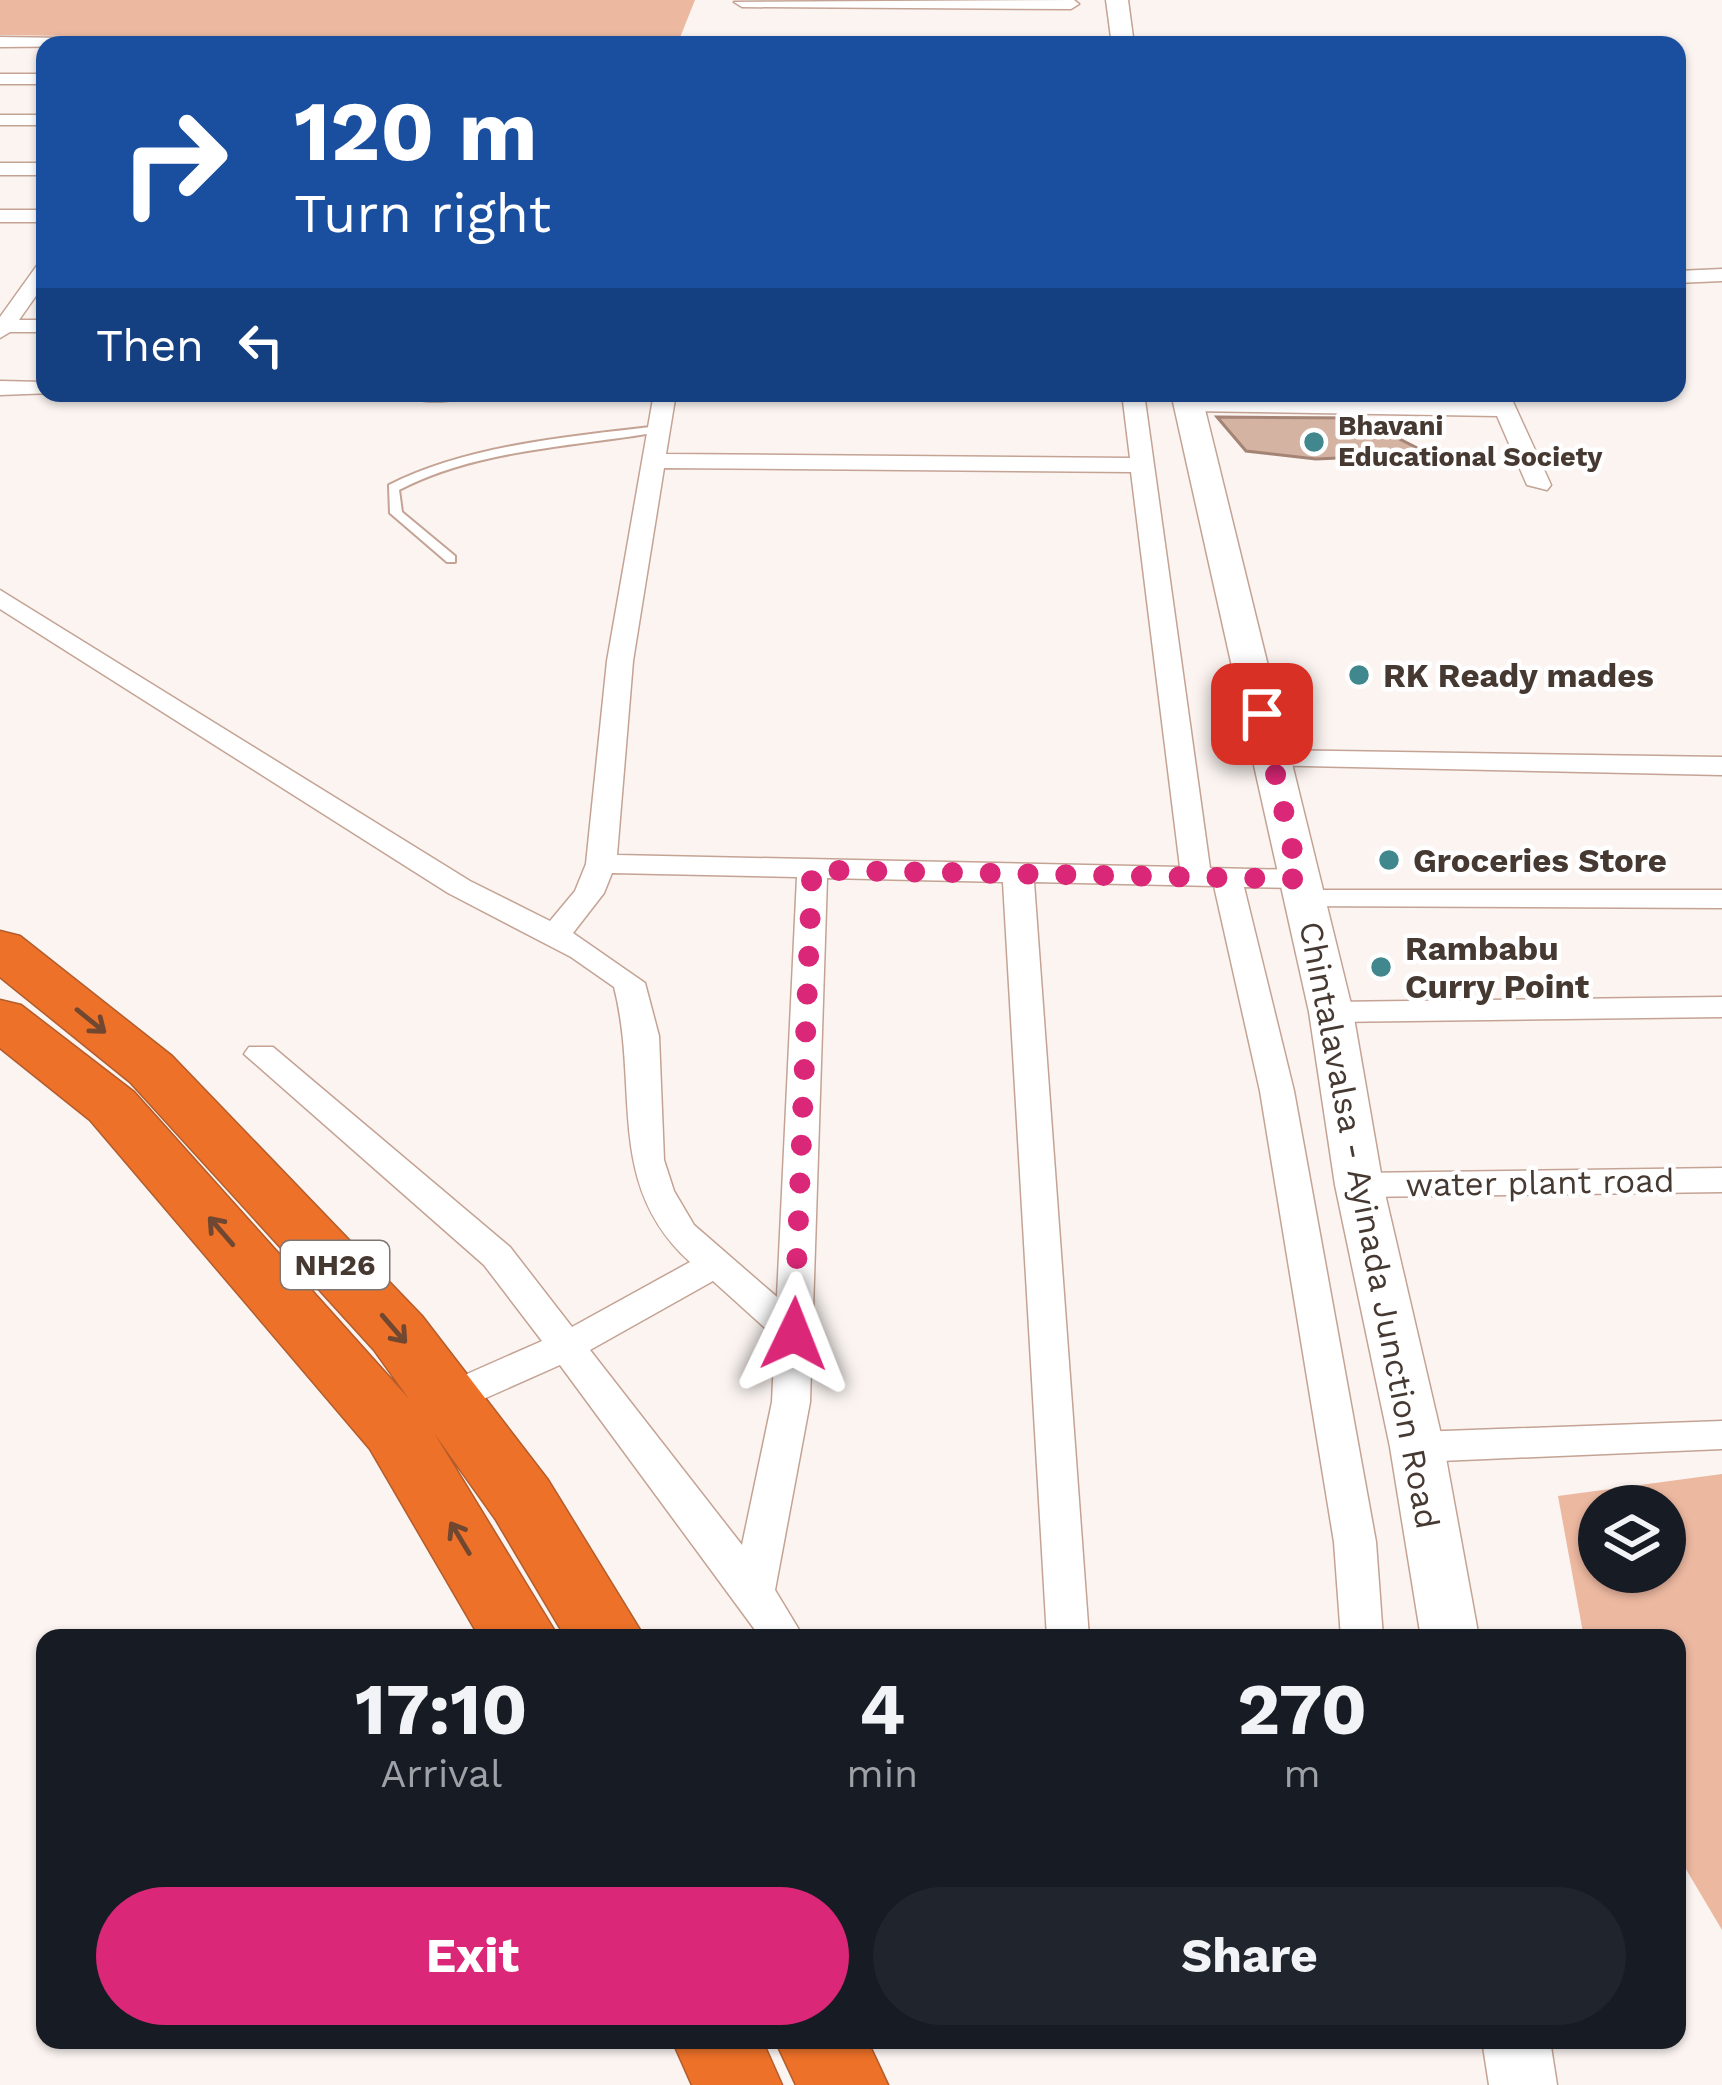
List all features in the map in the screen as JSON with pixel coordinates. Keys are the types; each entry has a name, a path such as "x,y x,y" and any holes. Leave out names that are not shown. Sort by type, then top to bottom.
{"highway":[{"name":"NH26","path":"0,948 151,1069 398,1333 522,1500 601,1629"},
{"name":"NH26","path":"0,1018 112,1106 395,1430 515,1629"},
{"path":"721,2049 737,2085"},
{"path":"825,2049 843,2085"}],"main road":[{"path":"1117,0 1122,36"},
{"name":"Chintalavalsa - Ayinada Junction Road","path":"1189,402 1331,1012 1359,1185 1417,1447 1448,1629"},
{"path":"1517,2049 1523,2085"}],"street":[{"path":"735,36 742,1 1071,2 1078,36"},
{"path":"0,42 36,43"},
{"path":"0,80 36,79"},
{"path":"0,120 36,120"},
{"path":"0,169 36,169"},
{"path":"0,216 36,216"},
{"path":"1,328 35,273"},
{"path":"1686,277 1722,275"},
{"path":"1,328 36,326"},
{"path":"0,388 36,389"},
{"path":"553,937 589,893 602,864 620,661 664,402"},
{"path":"1134,402 1212,878 1288,1159 1355,1542 1361,1629"},
{"path":"1501,402 1539,485"},
{"path":"655,461 1142,465"},
{"path":"0,598 459,887 629,982 637,998 646,1160 656,1191 681,1233 794,1334"},
{"path":"1272,759 1722,766"},
{"path":"602,864 1212,878 1302,889 1722,899"},
{"path":"754,1591 784,1447 794,1334 812,870"},
{"path":"1018,875 1067,1629"},
{"path":"1331,1012 1722,1007"},
{"path":"261,1054 497,1256 754,1591 777,1629"},
{"name":"water plant road","path":"1359,1185 1722,1180"},
{"path":"447,1399 569,1345 715,1264"},
{"path":"1417,1447 1722,1436"}],"lane":[{"path":"451,559 396,513 393,488 571,440 660,429"}],"shaded area":[{"path":"0,0 695,0 681,36 0,35"},
{"path":"1722,1474 1722,1930 1686,1869 1686,1629 1582,1629 1558,1496 1578,1493 1578,1593 1686,1593 1686,1485 1640,1485"}],"building":[{"name":"Bhavani Educational Society","path":"1217,417 1358,418 1429,454 1316,459 1246,451"}],"place":[{"name":"Bhavani Educational Society","path":"1314,442"},
{"name":"RK Ready mades","path":"1359,675"},
{"name":"Groceries Store","path":"1389,860"},
{"name":"Rambabu Curry Point","path":"1381,967"}],"route":[{"path":"794,1334 812,870 1299,879 1262,714"}]}
